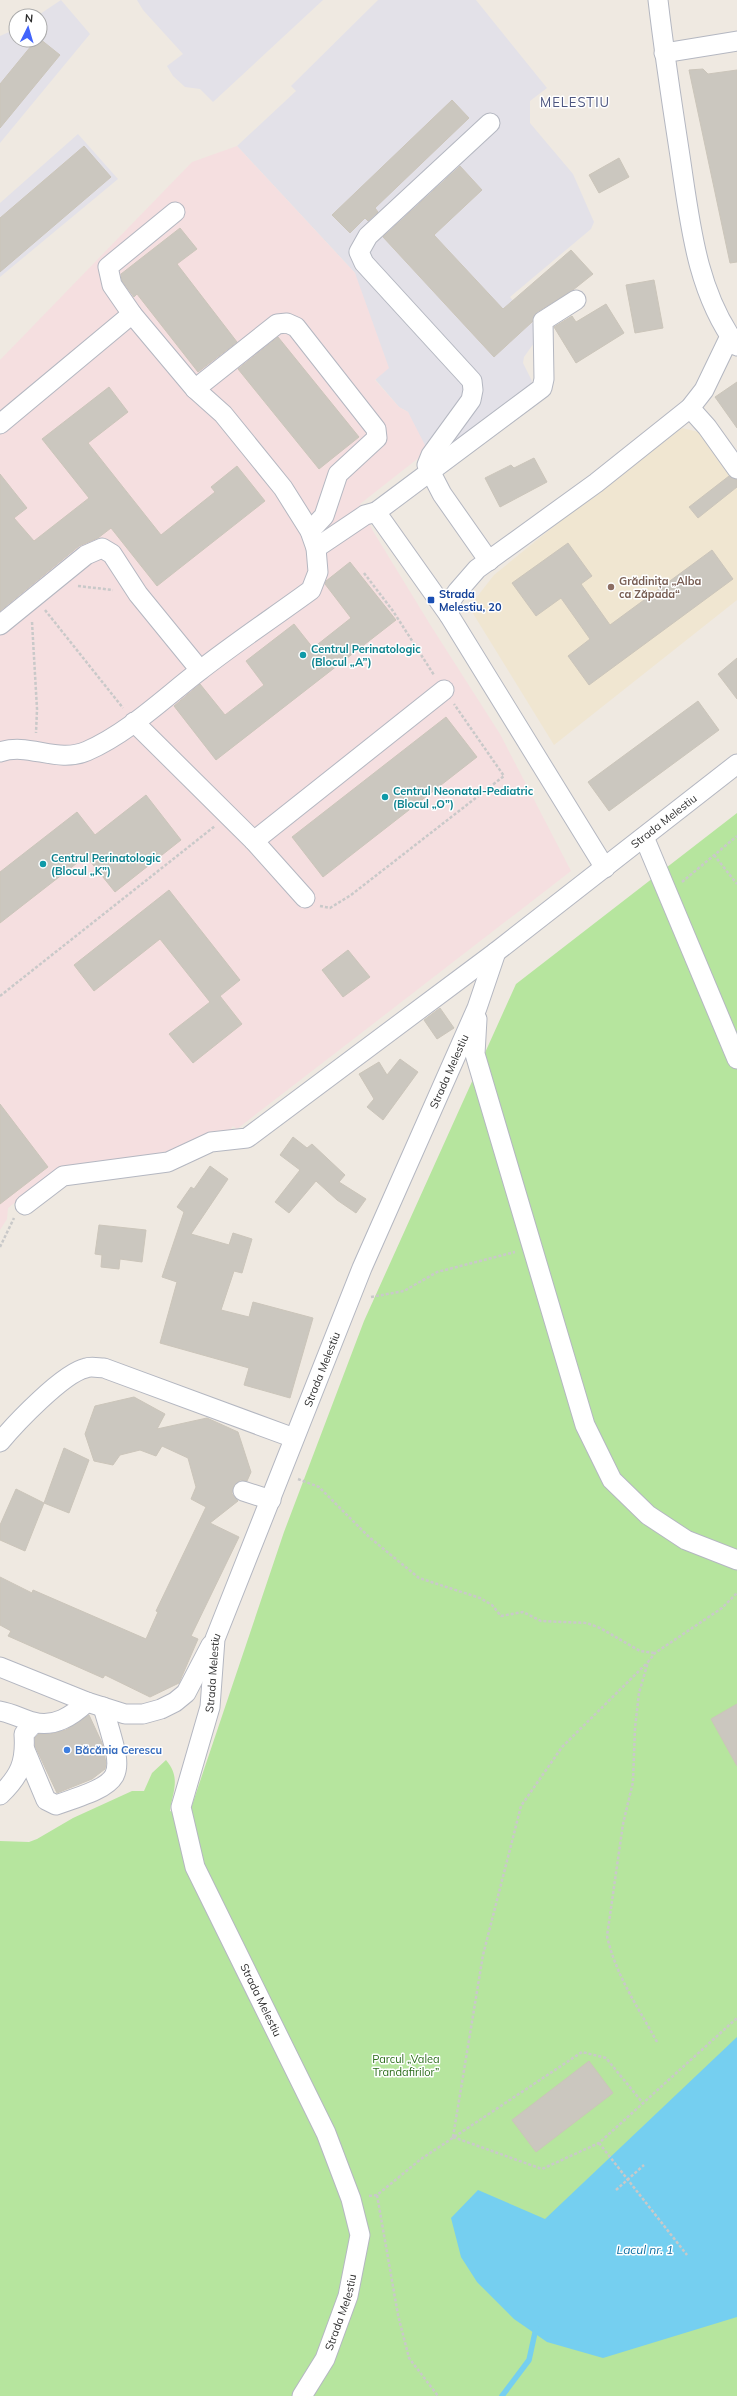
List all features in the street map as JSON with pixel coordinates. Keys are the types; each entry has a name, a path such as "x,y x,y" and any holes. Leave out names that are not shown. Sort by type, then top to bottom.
{"street":[{"path":"449,615 452,600 477,569 596,483 690,408 704,390 733,341 709,296 697,256 664,54 658,0"},
{"path":"664,54 737,41"},
{"path":"489,561 430,473 428,460 471,400 473,390 472,381 364,263 359,252 368,236 490,123"},
{"path":"0,752 20,749 58,756 74,755 87,751 134,722 200,670 311,590 318,572 313,539 283,488 223,414 195,389 132,314 112,285 108,267 175,212"},
{"path":"313,539 365,515 376,512 542,388 544,379 543,321 576,300"},
{"path":"0,424 132,314"},
{"path":"195,389 276,324 287,323 296,327 376,429 377,438 338,474 324,516 313,539"},
{"path":"690,408 707,427 737,469"},
{"path":"376,512 449,615 605,868"},
{"path":"0,625 86,555 102,548 112,554 138,594 200,670"},
{"path":"254,841 444,690"},
{"path":"134,722 229,815 305,898"},
{"name":"Strada Melestiu","path":"25,1205 63,1176 168,1162 211,1142 247,1138 496,952 737,764"},
{"path":"644,837 737,1059"},
{"name":"Strada Melestiu","path":"302,2396 325,2359 348,2296 360,2235 351,2199 326,2133 195,1867 181,1808 210,1707 214,1639 272,1500 294,1438 350,1299 477,1008 496,952"},
{"path":"477,1008 475,1054 585,1425 612,1480 648,1515 686,1540 737,1560"},
{"path":"4,1431 67,1377 86,1367 104,1368 294,1438"},
{"path":"243,1491 272,1500"},
{"path":"0,1667 95,1705 125,1714 143,1714 161,1709 175,1702 186,1693 214,1639"},
{"path":"2,1710 34,1723 51,1724 95,1705"},
{"path":"25,1750 46,1800 50,1803 56,1805 95,1792 112,1780 117,1772 117,1756 95,1705"},
{"path":"0,1796 20,1770 25,1750 24,1734 34,1723"}],"path":[{"path":"52,582 138,594"},
{"path":"34,596 134,722"},
{"path":"34,596 31,611 38,709 34,751"},
{"path":"305,898 323,908 330,908 341,902 504,776"},
{"path":"0,996 229,815"},
{"path":"676,887 737,836"},
{"path":"714,855 737,884"},
{"path":"0,1246 14,1218 25,1205"},
{"path":"350,1299 404,1292 437,1272 533,1248"},
{"path":"281,1473 319,1487 400,1565 425,1581 480,1598 492,1605 501,1616 523,1612 541,1621 587,1623 600,1628 640,1651 655,1653"},
{"path":"453,2137 483,1955 521,1806 562,1747 648,1662 655,1653 722,1608 737,1593"},
{"path":"648,1662 639,1693 635,1728 633,1782 623,1824 606,1936 610,1953 622,1980 657,2042"},
{"path":"453,2137 542,2169 599,2143 642,2102 737,2018"},
{"path":"438,2396 409,2358 398,2316 377,2195 421,2159 582,2052 606,2058 642,2102"},
{"path":"599,2143 629,2179 687,2255"},
{"path":"616,2190 644,2166"}],"shaded area":[{"path":"61,0 90,34 0,143 0,36 8,32 8,48 48,48 48,9"},
{"path":"137,0 323,0 213,102 200,89 185,87 173,76 167,66 183,54 143,10"},
{"path":"378,0 476,0 547,88 530,101 530,123 573,174 594,222 591,229 510,297 538,330 539,336 524,357 523,363 532,381 529,387 434,459 425,450 408,412 399,407 375,379 355,273 237,146 296,91 291,86"},
{"path":"78,134 118,179 0,277 0,203"},
{"path":"237,146 355,273 389,368 375,380 399,407 408,412 426,447 421,456 360,504 373,531 431,626 500,734 571,871 237,1129 233,1126 229,1131 209,1132 161,1155 57,1170 8,1208 7,1219 0,1230 0,360 192,162"},
{"name":"Grădinița „Alba ca Zăpada“","path":"682,428 703,433 737,479 737,600 554,745 469,607 494,575 564,518"}],"green space":[{"name":"Parcul „Valea Trandafirilor”","path":"737,813 737,2396 0,2396 0,1841 29,1842 73,1818 132,1791 144,1791 152,1773 166,1760 171,1766 175,1779 170,1811 188,1817 284,1532 364,1321 516,984"}],"water":[{"name":"Lacul nr. 1","path":"737,2037 737,2317 603,2358 547,2342 514,2319 477,2282 461,2257 451,2218 478,2190 545,2219"}],"building":[{"path":"48,45 60,55 0,128 0,84 29,48 48,48"},
{"path":"703,69 708,74 737,70 737,262 730,263 689,70"},
{"path":"452,100 469,118 375,208 378,212 368,221 365,218 350,233 332,215"},
{"path":"84,146 111,177 0,272 0,218"},
{"path":"619,158 629,177 599,193 589,175"},
{"path":"460,166 482,190 434,235 503,309 571,250 593,274 573,290 537,312 532,322 494,357 383,237"},
{"path":"180,228 197,249 177,264 237,342 198,372 137,294 134,297 122,281 121,274"},
{"path":"654,280 663,328 635,333 626,285"},
{"path":"606,304 624,333 576,363 554,327 572,316 576,322"},
{"path":"278,337 359,437 319,469 238,369"},
{"path":"737,382 737,428 715,397"},
{"path":"109,387 128,412 88,443 161,535 215,492 211,487 237,466 265,501 157,586 111,528 98,538 79,546 0,611 0,474 27,508 14,518 34,541 89,498 42,439"},
{"path":"534,458 547,482 500,507 485,478 511,465 514,468"},
{"path":"729,476 737,480 737,487 698,518 689,507"},
{"path":"568,543 592,576 581,584 610,625 712,550 733,579 589,685 568,656 590,639 561,598 536,616 512,583"},
{"name":"Centrul Perinatologic (Blocul „A”)","path":"350,562 396,620 216,760 174,706 200,684 225,715 264,685 246,661 294,624 313,648 351,618 325,584 326,581"},
{"path":"737,658 737,699 718,674"},
{"path":"698,701 719,730 609,811 588,782"},
{"name":"Centrul Neonatal-Pediatric (Blocul „O”)","path":"446,717 477,757 323,877 292,837"},
{"path":"146,795 181,840 115,892 86,856 0,923 0,872 77,812 95,835"},
{"path":"169,890 240,980 220,996 242,1024 193,1063 169,1034 210,1002 160,939 94,991 74,965"},
{"path":"348,950 370,977 343,997 322,970"},
{"path":"440,1008 454,1028 437,1039 424,1020"},
{"path":"400,1059 418,1072 383,1120 367,1107 374,1099 359,1074 379,1062 387,1075"},
{"path":"0,1104 48,1167 0,1204"},
{"path":"293,1137 307,1148 312,1144 345,1175 339,1182 366,1199 356,1213 337,1200 316,1181 289,1213 275,1202 300,1170 280,1155"},
{"path":"210,1166 228,1179 191,1234 229,1245 233,1233 252,1239 242,1273 234,1271 221,1310 249,1317 253,1302 313,1318 290,1398 244,1385 249,1368 160,1343 177,1282 162,1277 184,1212 177,1207 191,1187 194,1189"},
{"path":"99,1225 146,1230 142,1262 120,1259 119,1269 101,1267 102,1255 95,1254"},
{"path":"134,1397 165,1414 157,1429 207,1418 238,1432 251,1472 247,1481 240,1480 233,1487 232,1494 238,1501 210,1523 239,1537 191,1636 198,1639 179,1683 150,1697 105,1675 103,1678 8,1636 11,1631 0,1625 0,1577 32,1593 33,1590 146,1639 158,1612 156,1611 206,1507 191,1499 196,1487 188,1458 162,1446 156,1456 140,1450 120,1455 113,1465 94,1461 85,1434 95,1406"},
{"path":"64,1448 89,1460 69,1513 44,1503"},
{"path":"16,1489 44,1503 25,1551 0,1540 0,1525"},
{"path":"737,1704 737,1766 711,1719"},
{"path":"89,1715 102,1743 106,1763 105,1769 92,1779 57,1793 35,1746 35,1738 39,1734 50,1734 66,1730"},
{"path":"589,2061 613,2093 536,2152 512,2120"}],"waterway":[{"path":"502,2396 529,2360 536,2328"}],"place":[{"name":"Grădinița „Alba ca Zăpada“","path":"611,587"},
{"name":"Strada Melestiu, 20","path":"431,600"},
{"name":"Centrul Perinatologic (Blocul „A”)","path":"303,655"},
{"name":"Centrul Neonatal-Pediatric (Blocul „O”)","path":"385,797"},
{"name":"Centrul Perinatologic (Blocul „K”)","path":"43,864"},
{"name":"Băcănia Cerescu","path":"67,1750"}],"district":[{"name":"MELESTIU","path":"575,102"}]}
